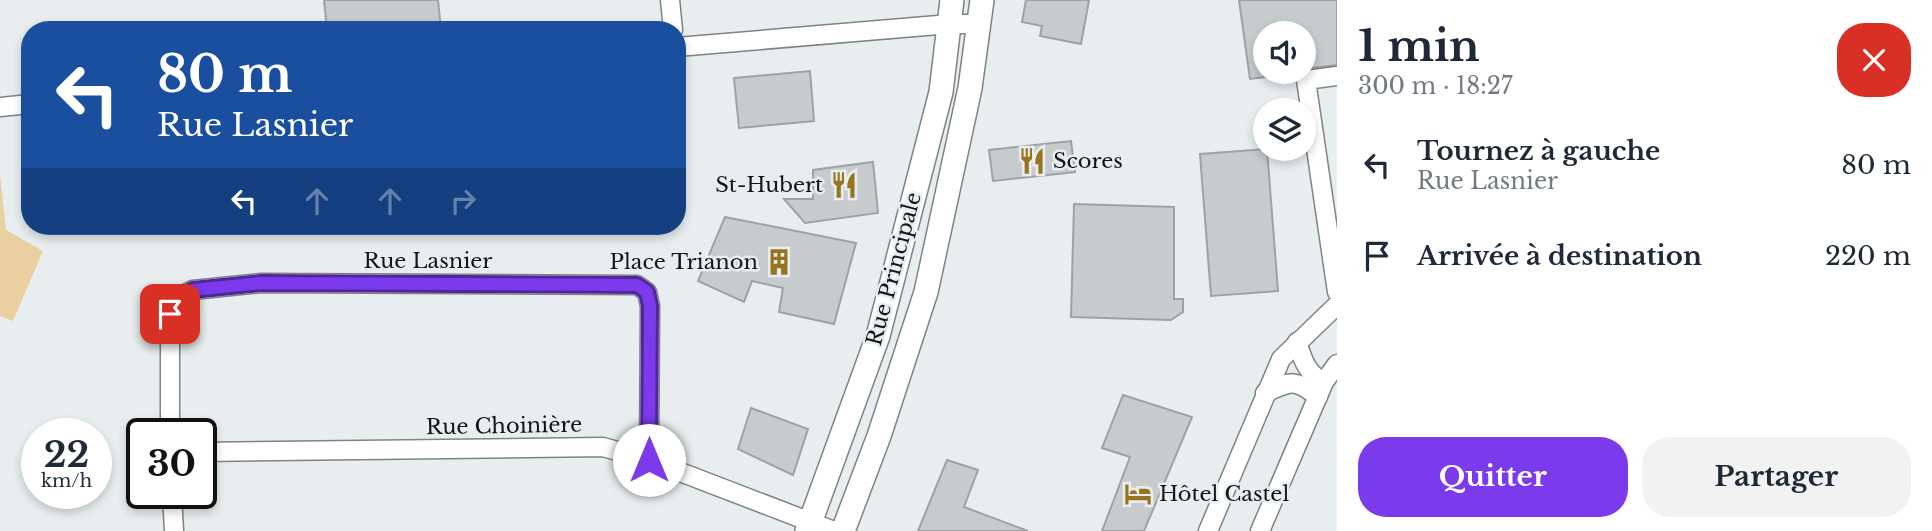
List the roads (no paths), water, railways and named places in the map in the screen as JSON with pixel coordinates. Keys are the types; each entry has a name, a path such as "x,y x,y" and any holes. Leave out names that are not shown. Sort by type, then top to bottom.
{"main road":[{"name":"Rue Principale","path":"809,527 878,336 941,92 953,0"},
{"name":"Rue Principale","path":"844,531 926,292 970,88 982,0"}],"street":[{"path":"670,0 672,21"},
{"path":"686,46 950,24 979,24"},
{"path":"1337,76 1306,80 1337,292"},
{"path":"0,107 21,105"},
{"name":"Rue Lasnier","path":"170,418 170,314 185,294 193,290 261,283 637,285 647,292 650,306 649,460"},
{"path":"1208,531 1281,359 1337,305"},
{"path":"878,336 908,348"},
{"path":"1297,342 1303,362 1321,389"},
{"path":"1260,531 1321,389 1337,363"},
{"path":"1265,393 1288,382 1321,389"},
{"name":"Rue Choinière","path":"217,452 603,447 649,460 809,527 834,531"},
{"path":"173,509 174,531"}],"place":[{"name":"Scores","path":"1032,161"},
{"name":"St-Hubert","path":"844,185"},
{"name":"Place Trianon","path":"779,262"},
{"name":"Hôtel Castel","path":"1138,494"}]}
